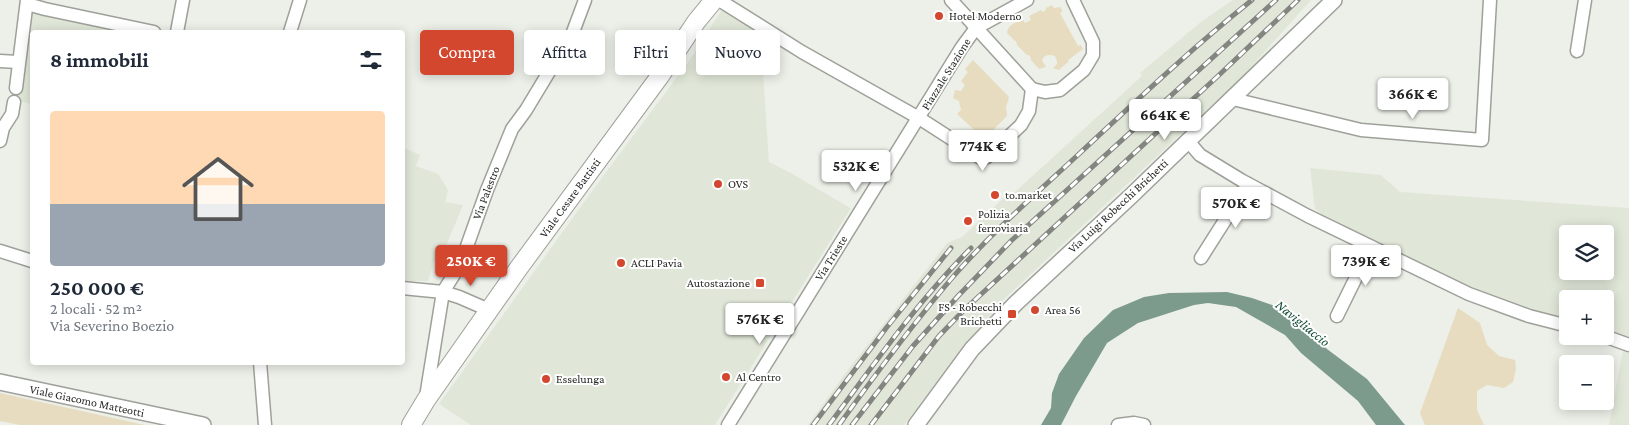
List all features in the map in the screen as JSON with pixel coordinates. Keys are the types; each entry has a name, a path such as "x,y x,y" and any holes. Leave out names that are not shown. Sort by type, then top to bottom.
{"main road":[{"name":"Viale Cesare Battisti","path":"696,22 703,0"},
{"name":"Viale Cesare Battisti","path":"411,425 426,400 489,310 660,76 696,22 714,0"}],"street":[{"path":"177,30 183,0"},
{"name":"Via Palestro","path":"426,400 443,292 461,263 486,190 512,129 526,110 572,32 585,0"},
{"path":"719,0 802,52 919,118"},
{"path":"951,0 1032,89 1045,92 1060,90 1084,70 1093,55 1094,42 1073,0"},
{"name":"Piazzale Stazione","path":"1027,0 976,28 957,54 919,118 981,158 987,157 1021,125 1030,110 1032,89"},
{"name":"Via Luigi Robecchi Brichetti","path":"916,425 972,349 1016,303 1187,140 1233,99 1334,0"},
{"path":"1233,99 1361,130 1482,140 1490,0"},
{"path":"1577,51 1585,0"},
{"path":"290,30 296,1"},
{"path":"16,88 27,2 44,10 144,30"},
{"path":"0,61 18,62"},
{"path":"0,141 3,128 12,114 14,102"},
{"name":"Via Trieste","path":"728,425 919,118"},
{"path":"1187,140 1200,155 1248,184 1308,216 1469,294 1529,316 1559,324"},
{"path":"1201,258 1248,184"},
{"path":"1337,316 1371,246"},
{"path":"0,251 30,259"},
{"path":"405,288 443,292 489,310"},
{"path":"1614,340 1629,345"},
{"path":"260,365 265,425"},
{"name":"Viale Giacomo Matteotti","path":"0,382 203,425"},
{"path":"1118,425 1134,422 1144,425"}],"shaded area":[{"path":"1233,0 1311,0 1243,76 1001,302 904,425 808,425 847,371 947,243 962,237 1009,193 1015,192 1142,76 1140,73 1202,21"},
{"path":"1052,5 1054,8 1060,7 1063,11 1060,13 1078,46 1081,45 1083,49 1068,60 1059,70 1053,68 1057,61 1055,56 1051,55 1043,58 1042,60 1046,67 1039,69 1030,59 1029,55 1007,33 1013,24 1022,19 1025,23 1031,20 1029,16 1041,10 1043,12"},
{"path":"723,8 760,30 709,30"},
{"path":"30,13 117,30 30,30 30,104 15,100"},
{"path":"696,50 696,75 763,75 769,162 851,208 715,425 471,425 439,404 592,191 679,75 686,75 686,65"},
{"path":"973,60 1009,97 1006,107 1007,116 984,139 957,114 961,110 959,101 953,98 955,90 961,91 965,85 961,81 968,72 965,69"},
{"path":"405,148 420,155 416,166 438,174 448,190 445,202 463,205 439,263 434,262 428,281 405,281"},
{"path":"1310,168 1381,175 1400,192 1629,208 1629,425 1609,425 1612,410 1614,410 1614,398 1624,345 1614,342 1614,290 1559,290 1559,330 1535,325 1457,296 1370,253 1315,209"},
{"path":"1227,292 1275,306 1304,325 1327,349 1367,379 1405,425 1376,425 1358,401 1301,353 1285,335 1236,307 1208,303 1194,305 1138,323 1107,343 1061,425 1041,425 1051,408 1052,393 1059,374 1084,338 1113,310 1144,297 1169,293"},
{"path":"1458,308 1480,323 1487,345 1499,356 1515,360 1516,369 1513,382 1504,388 1487,385 1477,391 1477,410 1484,425 1425,425 1420,413"},
{"path":"0,393 145,425 20,425 0,421"}],"railway":[{"path":"839,425 923,314 982,245 1164,75 1252,0"},
{"path":"852,425 913,346 1012,240 1276,0"},
{"path":"871,425 939,336 964,310 1298,0"},
{"path":"813,425 887,327 951,248"},
{"path":"829,425 879,356 914,312 971,248"}],"place":[{"name":"Hotel Moderno","path":"939,16"},
{"name":"OVS","path":"718,184"},
{"name":"to.market","path":"995,195"},
{"name":"Polizia ferroviaria","path":"968,221"},
{"name":"ACLI Pavia","path":"621,263"},
{"name":"Autostazione","path":"760,283"},
{"name":"Area 56","path":"1035,310"},
{"name":"FS - Robecchi Brichetti","path":"1012,314"},
{"name":"Al Centro","path":"726,377"},
{"name":"Esselunga","path":"546,379"}],"water label":[{"name":"Navigliaccio","path":"1303,323"}]}
